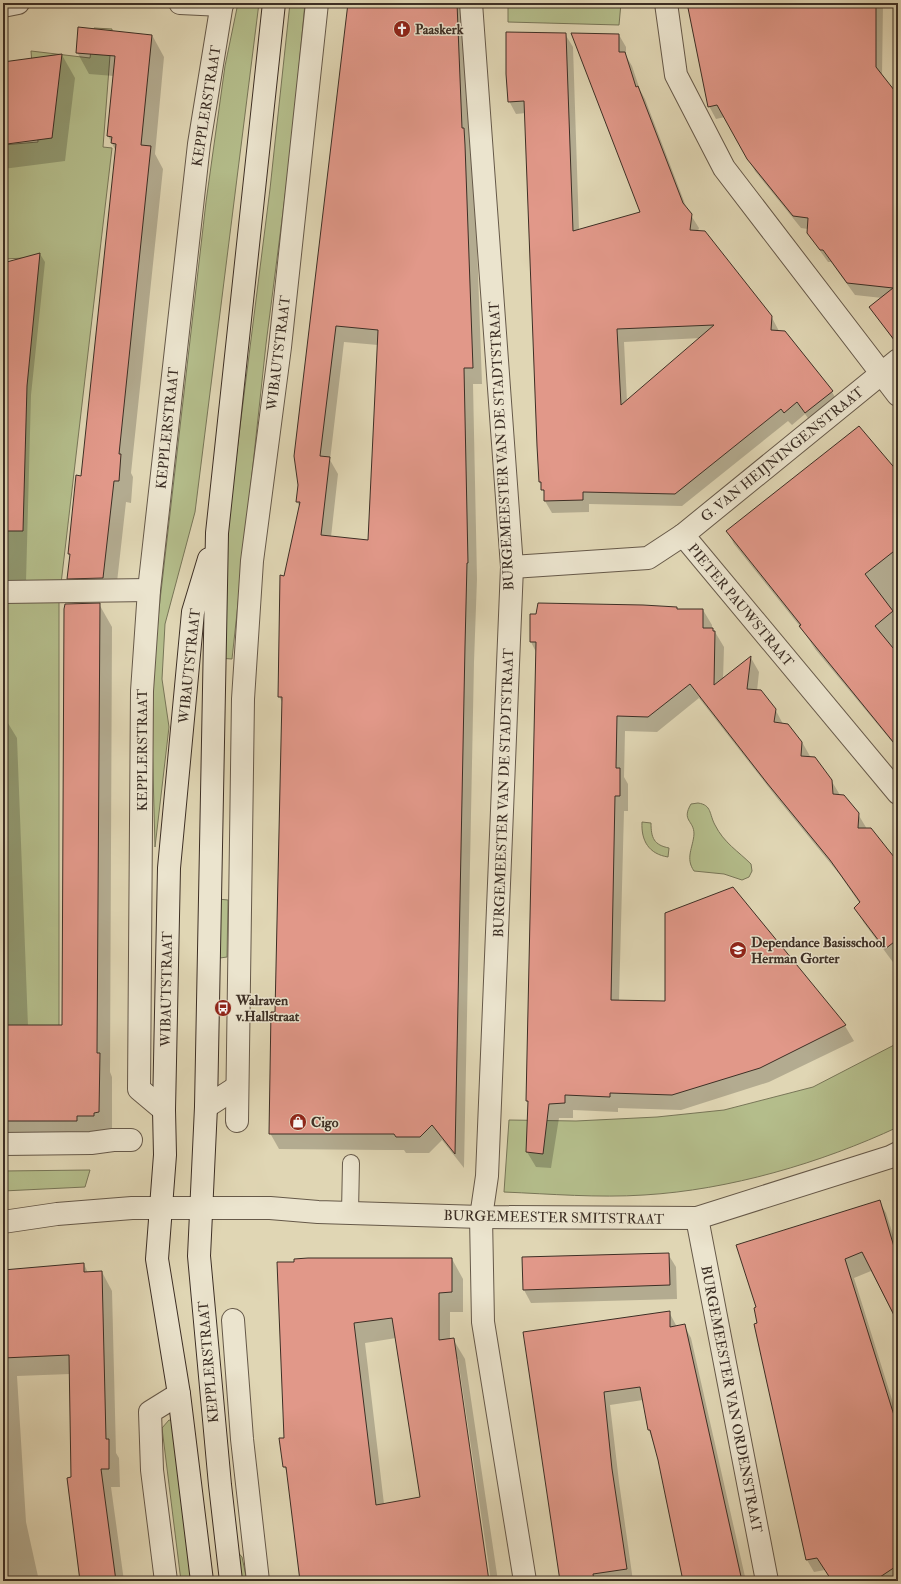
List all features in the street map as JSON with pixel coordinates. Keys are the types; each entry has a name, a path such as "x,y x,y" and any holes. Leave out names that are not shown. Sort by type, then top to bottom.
{"street":[{"path":"3,6 18,3"},
{"path":"180,3 222,4"},
{"path":"217,533 274,3"},
{"name":"WIBAUTSTRAAT","path":"237,1122 243,699 252,561 280,347 317,3"},
{"name":"BURGEMEESTER VAN DE STADTSTRAAT","path":"471,3 512,567 487,1176 481,1217 483,1322 525,1581"},
{"path":"666,3 676,75 724,168 898,395"},
{"name":"KEPPLERSTRAAT","path":"164,1110 139,1089 142,855 142,691 149,590 199,144 222,4"},
{"name":"G. VAN HEIJNINGENSTRAAT","path":"683,535 898,360"},
{"name":"WIBAUTSTRAAT","path":"160,1208 166,1155 164,1110 169,868 193,612 217,533"},
{"name":"WIBAUTSTRAAT","path":"200,1208 206,1107 217,533"},
{"name":"PIETER PAUWSTRAAT","path":"512,567 648,558 683,535 898,793"},
{"path":"3,592 149,590"},
{"path":"142,855 169,868"},
{"path":"206,1107 237,1087"},
{"path":"3,1144 91,1143 113,1140 131,1140"},
{"name":"BURGEMEESTER SMITSTRAAT","path":"3,1222 99,1210 160,1208 270,1208 318,1212 481,1217 697,1218 895,1159"},
{"path":"160,1208 157,1259 179,1394 202,1581"},
{"name":"KEPPLERSTRAAT","path":"200,1208 199,1256 201,1285 231,1581"},
{"name":"BURGEMEESTER VAN ORDENSTRAAT","path":"697,1218 767,1581"},
{"name":"KEPPLERSTRAAT","path":"233,1320 242,1439 258,1581"},
{"path":"166,1581 152,1470 150,1412 179,1394"},
{"path":"224,1516 253,1544"}],"lane":[{"path":"350,1212 351,1163"}],"green space":[{"path":"238,3 259,3 195,512 165,624 162,679 169,727 155,847 151,696 159,609 206,202 225,66"},
{"path":"290,3 305,3 292,142 266,344 232,659 218,658 231,498 270,189"},
{"path":"508,3 621,3 619,25 508,22"},
{"path":"94,28 112,29 103,147 112,148 59,601 59,1081 3,1080 3,320 26,258 3,259 3,145 38,142 31,51 90,58"},
{"path":"691,804 703,804 708,808 715,825 723,837 751,864 752,871 749,877 742,880 724,874 694,871 690,862 690,853 694,834 687,814"},
{"path":"642,822 651,823 654,840 660,845 669,848 668,857 656,853 648,846 643,835"},
{"path":"218,899 228,900 227,957 220,958"},
{"path":"898,1043 898,1127 838,1152 774,1173 741,1181 676,1192 609,1196 504,1192 509,1120 576,1121 657,1117 724,1110 813,1087"},
{"path":"90,1170 85,1187 3,1191 3,1171"},
{"path":"169,1420 175,1421 195,1581 181,1581 162,1428"},
{"path":"231,1544 242,1557 247,1581 235,1581"}],"building":[{"path":"348,3 457,3 462,128 464,128 465,145 473,368 464,368 468,563 455,1154 432,1125 420,1137 396,1137 394,1134 269,1134 271,1012 275,1012 282,697 278,697 280,575 284,576 300,502 296,502 298,485 294,456","holes":["336,326 378,330 368,540 321,535 330,457 320,456"]},
{"path":"687,3 876,3 876,67 898,95 898,345 869,307 893,288 847,283 823,250 820,250 807,233 808,218 793,216 747,159 717,105 708,107"},
{"path":"78,27 152,35 141,145 151,146 119,454 121,454 119,481 114,481 103,578 67,579 76,475 81,476 116,144 111,143 112,137 107,136 115,56 76,53"},
{"path":"506,32 566,33 573,231 640,212 571,33 619,34 619,52 625,52 636,87 638,86 683,203 692,214 690,230 705,231 772,316 771,330 785,331 833,391 805,413 797,402 784,413 781,409 675,494 583,492 583,500 544,501 544,490 541,490 541,482 539,482 537,446 524,101 508,102","holes":["714,325 621,405 617,329"]},
{"path":"62,54 52,138 7,144 3,122 3,62"},
{"path":"40,253 27,386 23,531 3,531 3,263"},
{"path":"859,426 898,472 898,548 865,574 893,611 875,626 898,654 898,748 799,626 801,625 726,531"},
{"path":"100,603 97,1053 100,1053 99,1112 94,1113 94,1116 77,1116 77,1121 3,1121 3,1041 7,1041 7,1025 62,1025 64,609 65,604"},
{"path":"538,603 643,605 677,607 677,609 703,609 703,628 713,628 713,631 715,631 714,685 751,656 747,689 761,690 776,709 774,722 788,724 802,742 801,756 815,757 832,780 833,794 844,795 859,813 858,828 871,828 898,862 898,939 885,949 854,908 860,902 830,860 767,783 690,684 648,717 617,716 616,768 620,768 620,796 615,796 611,1000 665,1001 665,913 733,887 846,1025 760,1068 672,1095 610,1093 610,1097 565,1095 565,1103 549,1104 543,1154 526,1152 536,642 530,642 530,614 536,614"},
{"path":"880,1200 898,1260 898,1323 862,1252 845,1259 898,1428 898,1565 874,1581 832,1581 817,1558 806,1560 754,1324 757,1323 754,1308 756,1307 736,1245"},
{"path":"669,1253 670,1285 523,1290 522,1257"},
{"path":"452,1258 452,1292 439,1293 439,1340 454,1338 489,1581 300,1581 286,1467 283,1467 279,1438 284,1438 277,1262 294,1262 294,1259","holes":["392,1318 420,1497 376,1505 354,1323"]},
{"path":"84,1263 84,1272 102,1271 106,1439 109,1439 109,1469 101,1469 116,1581 80,1581 67,1478 71,1477 69,1355 3,1358 3,1270"},
{"path":"670,1311 670,1327 685,1324 742,1581 683,1581 658,1460 650,1430 648,1430 640,1387 604,1392 612,1469 627,1569 593,1574 594,1581 560,1581 523,1332"}],"place":[{"name":"Paaskerk","path":"402,29"},
{"name":"Dependance Basisschool Herman Gorter","path":"738,950"},
{"name":"Walraven v.Hallstraat","path":"223,1008"},
{"name":"Cigo","path":"298,1122"}]}
